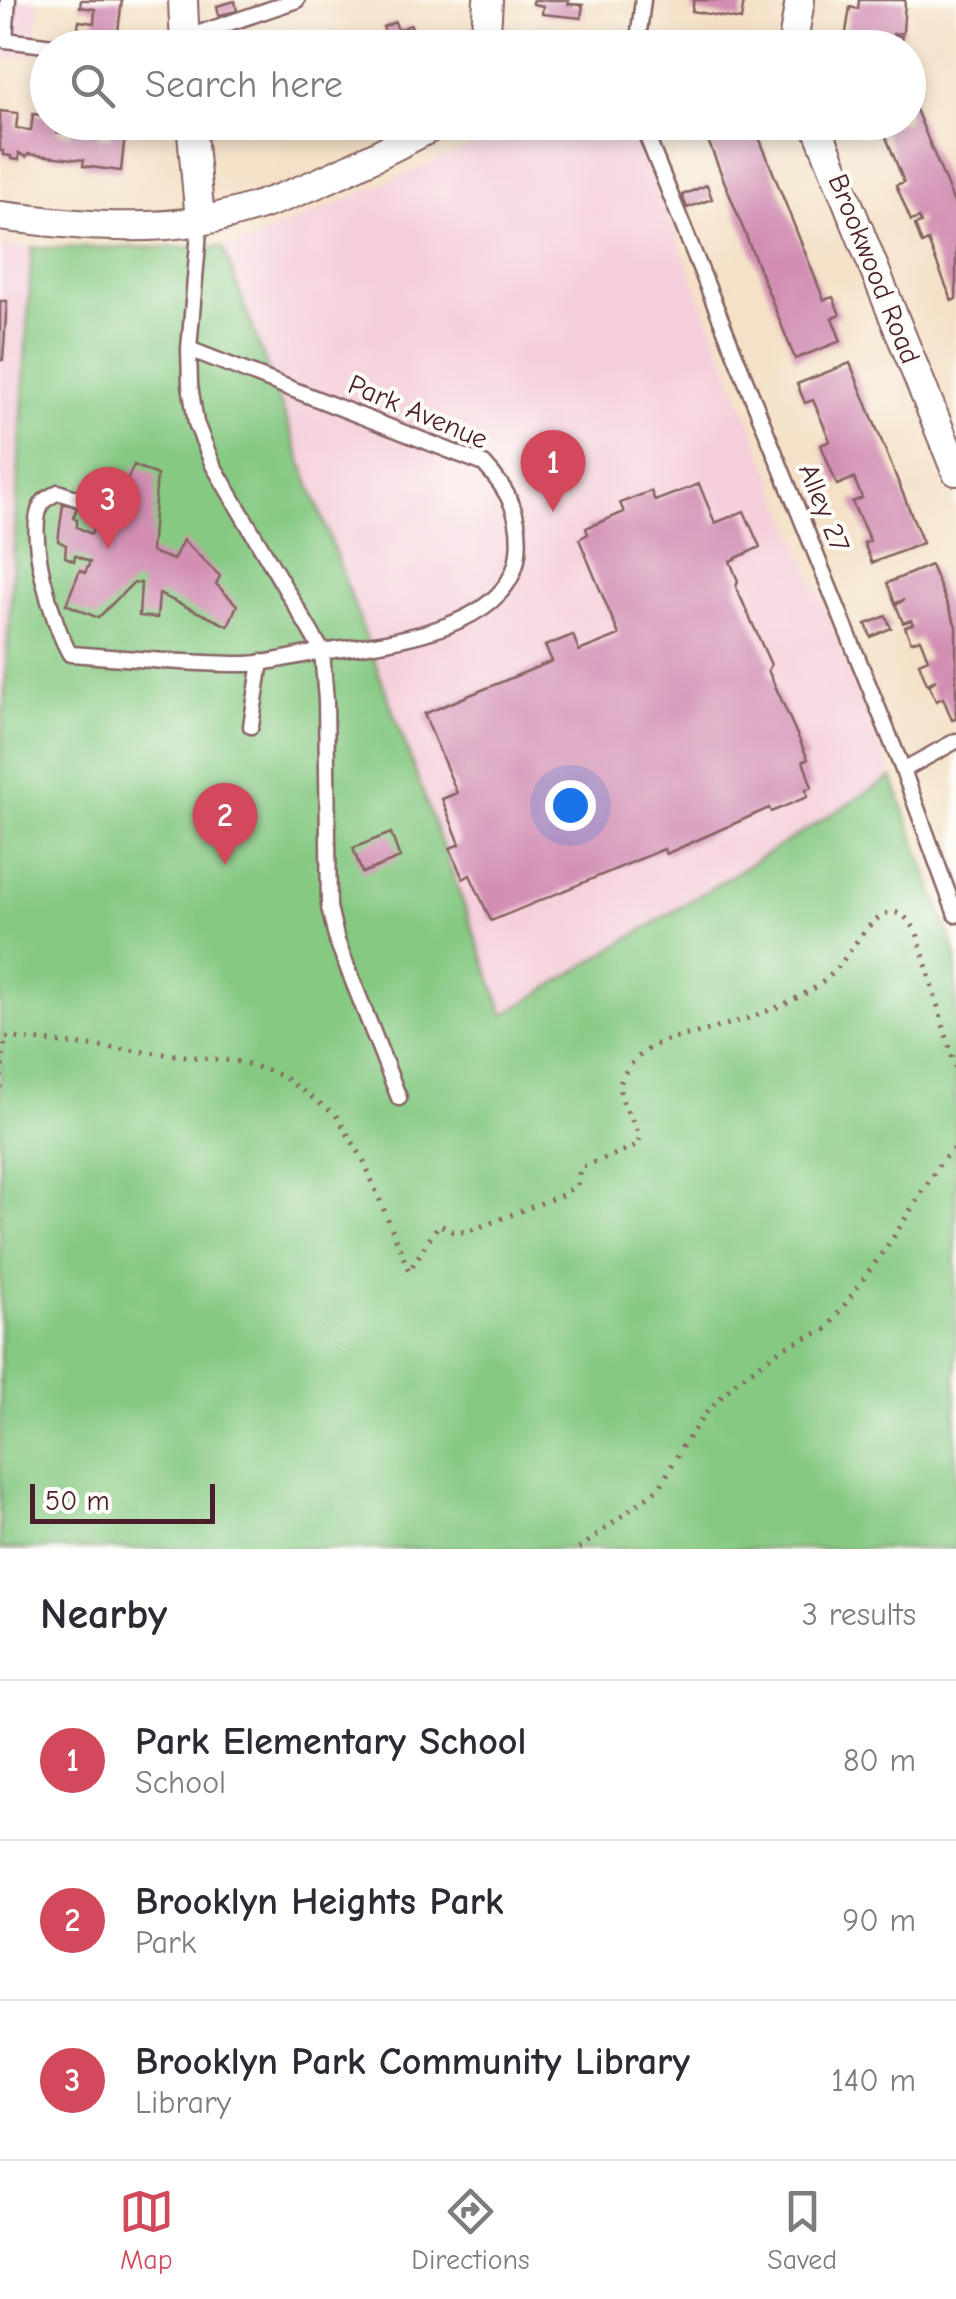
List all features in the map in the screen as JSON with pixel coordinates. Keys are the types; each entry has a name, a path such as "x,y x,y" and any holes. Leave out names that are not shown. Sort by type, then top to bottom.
{"street":[{"path":"183,0 184,30"},
{"path":"486,30 488,0"},
{"path":"795,30 800,0"},
{"path":"193,140 200,220"},
{"path":"0,216 77,226 200,220 277,199 340,175 407,140"},
{"name":"Brookwood Road","path":"821,140 956,470"}],"lane":[{"path":"8,0 2,40 30,43"},
{"path":"218,30 297,0"},
{"path":"639,30 643,0"},
{"name":"Alley 27","path":"648,140 903,770 956,915"},
{"path":"200,220 189,349 196,422 213,465 322,652 328,907 337,942 399,1098"},
{"name":"Park Avenue","path":"84,500 58,492 44,501 37,518 51,616 70,654 249,664 410,639 482,609 503,590 517,563 520,535 514,507 503,484 484,464 189,349"},
{"path":"250,726 261,662"},
{"path":"903,770 956,741"}],"path":[{"path":"0,1088 5,1037 242,1062 282,1076 336,1115 363,1159 409,1271 439,1224 451,1231 468,1232 562,1194 577,1185 580,1168 640,1145 640,1135 620,1086 633,1063 654,1045 722,1026 806,993 839,966 864,930 887,913 898,912 917,933 956,1070"},
{"path":"579,1549 660,1487 704,1414 736,1382 782,1348 827,1329 893,1238 942,1160 956,1147"}],"shaded area":[{"path":"0,0 39,0 36,30 30,30 30,57 0,56"},
{"path":"485,140 638,140 892,777 504,1016 223,247 235,247"},
{"path":"0,245 32,248 0,773"}],"green space":[{"path":"223,247 504,1015 892,777 956,954 956,1549 0,1549 0,773 32,248"}],"building":[{"path":"81,0 122,0 118,30 78,30 79,21 94,23 95,9 80,7"},
{"path":"533,0 569,0 568,4 583,5 581,18 542,14 543,6 533,4"},
{"path":"694,0 744,0 741,20 692,11"},
{"path":"859,0 905,0 903,30 846,30 850,7 858,9"},
{"path":"235,1 237,11 219,15 217,6"},
{"path":"395,22 398,30 384,30 383,27"},
{"path":"0,111 18,113 16,128 30,130 30,140 124,140 121,171 83,166 84,160 28,154 26,157 19,153 19,160 11,159 0,151"},
{"path":"926,134 956,208 956,299 952,301 928,241 922,244 915,225 921,223 919,218 911,221 896,185 904,182 887,140 926,140"},
{"path":"708,140 760,140 824,300 833,297 840,315 832,318 841,341 795,359"},
{"path":"707,185 712,199 687,208 682,195"},
{"path":"0,301 7,301 3,360 0,360"},
{"path":"850,363 923,543 872,563 864,543 870,541 852,502 862,498 854,478 837,485 821,445 829,438 813,400 805,403 797,384"},
{"path":"134,465 157,475 151,552 173,560 183,540 220,576 216,584 237,605 228,626 159,594 157,618 139,616 141,583 133,583 98,618 66,604 80,570 85,573 90,562 75,555 74,561 65,557 66,545 58,541 63,504 78,505 73,518 77,527 91,534 112,486 122,491"},
{"path":"699,484 715,523 744,511 760,547 730,561 738,581 736,587 771,665 768,670 808,759 803,761 812,787 806,789 807,797 771,812 769,808 666,854 664,849 491,921 470,875 463,879 450,848 460,844 442,799 457,793 424,714 552,661 545,646 573,635 579,651 619,635 579,539 588,534 586,528 624,512 620,503 651,491 655,501"},
{"path":"931,565 956,626 956,719 952,720 943,698 936,701 929,685 936,680 927,684 919,663 928,659 920,639 911,642 905,627 913,624 911,620 903,623 896,605 904,600 895,603 887,583"},
{"path":"886,616 891,628 871,637 866,624"},
{"path":"391,833 400,858 362,873 353,848"}],"place":[{"name":"Park Elementary School","path":"553,512"},
{"name":"Brooklyn Park Community Library","path":"108,549"},
{"name":"Brooklyn Heights Park","path":"225,865"}]}
